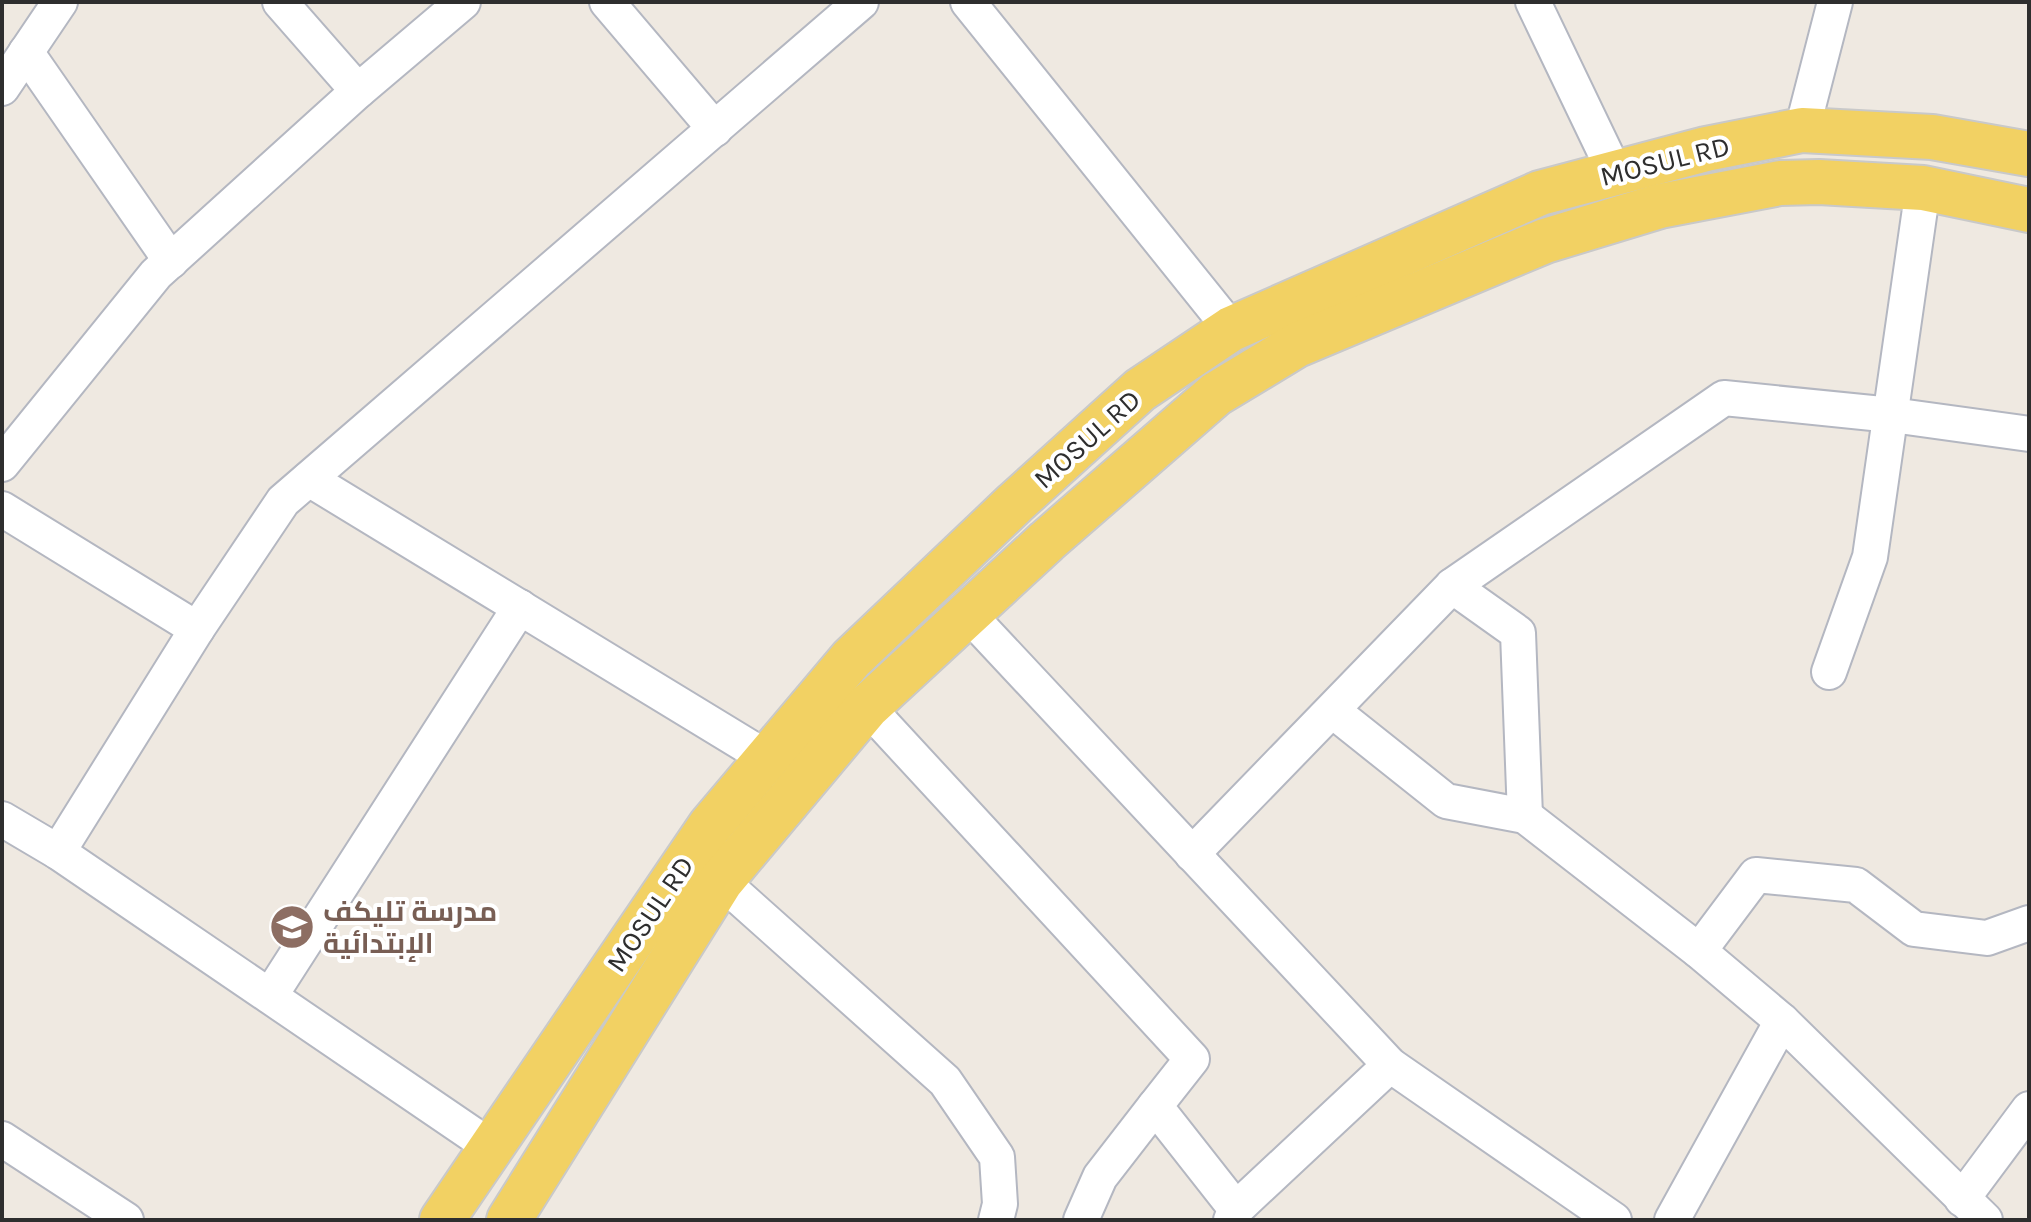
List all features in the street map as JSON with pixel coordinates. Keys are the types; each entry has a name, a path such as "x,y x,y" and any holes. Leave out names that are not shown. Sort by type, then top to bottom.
{"main road":[{"name":"MOSUL RD","path":"442,1220 710,826 767,758 851,659 1015,503 1140,390 1231,329 1540,193 1615,173 1706,149 1802,130 1932,137 2029,154"},
{"path":"509,1220 721,881 867,707 1047,541 1216,394 1297,345 1545,241 1660,206 1780,183 1819,182 1923,188 2029,210"},
{"path":"1015,503 1047,541"}],"street":[{"path":"2,88 60,2"},
{"path":"280,2 358,91"},
{"path":"2,464 156,274 358,91 463,2"},
{"path":"607,2 715,129"},
{"path":"58,852 197,629 283,501 861,2"},
{"path":"968,2 1231,329"},
{"path":"1533,2 1615,173"},
{"path":"1802,130 1835,2"},
{"path":"26,52 171,261"},
{"path":"1829,672 1870,557 1923,188"},
{"path":"1192,854 1452,586 1724,398 1892,415 2029,434"},
{"path":"309,479 767,758"},
{"path":"2,509 197,629"},
{"path":"1452,586 1518,633 1525,816"},
{"path":"270,996 520,607"},
{"path":"969,615 1390,1065 1614,1220"},
{"path":"867,707 1192,1059 1100,1177 1081,1220"},
{"path":"1333,711 1446,801 1525,816 1699,951 1782,1021 1973,1209 2029,1109"},
{"path":"2,819 58,852 491,1147"},
{"path":"1699,951 1756,875 1856,885 1914,929 1987,938 2029,923"},
{"path":"721,881 945,1081 997,1157 1000,1204 996,1220"},
{"path":"1672,1220 1782,1021"},
{"path":"1155,1106 1233,1215 1390,1065"},
{"path":"2,1139 126,1220"}],"place":[{"name":"مدرسة تليكف الإبتدائية","path":"292,927"}]}
